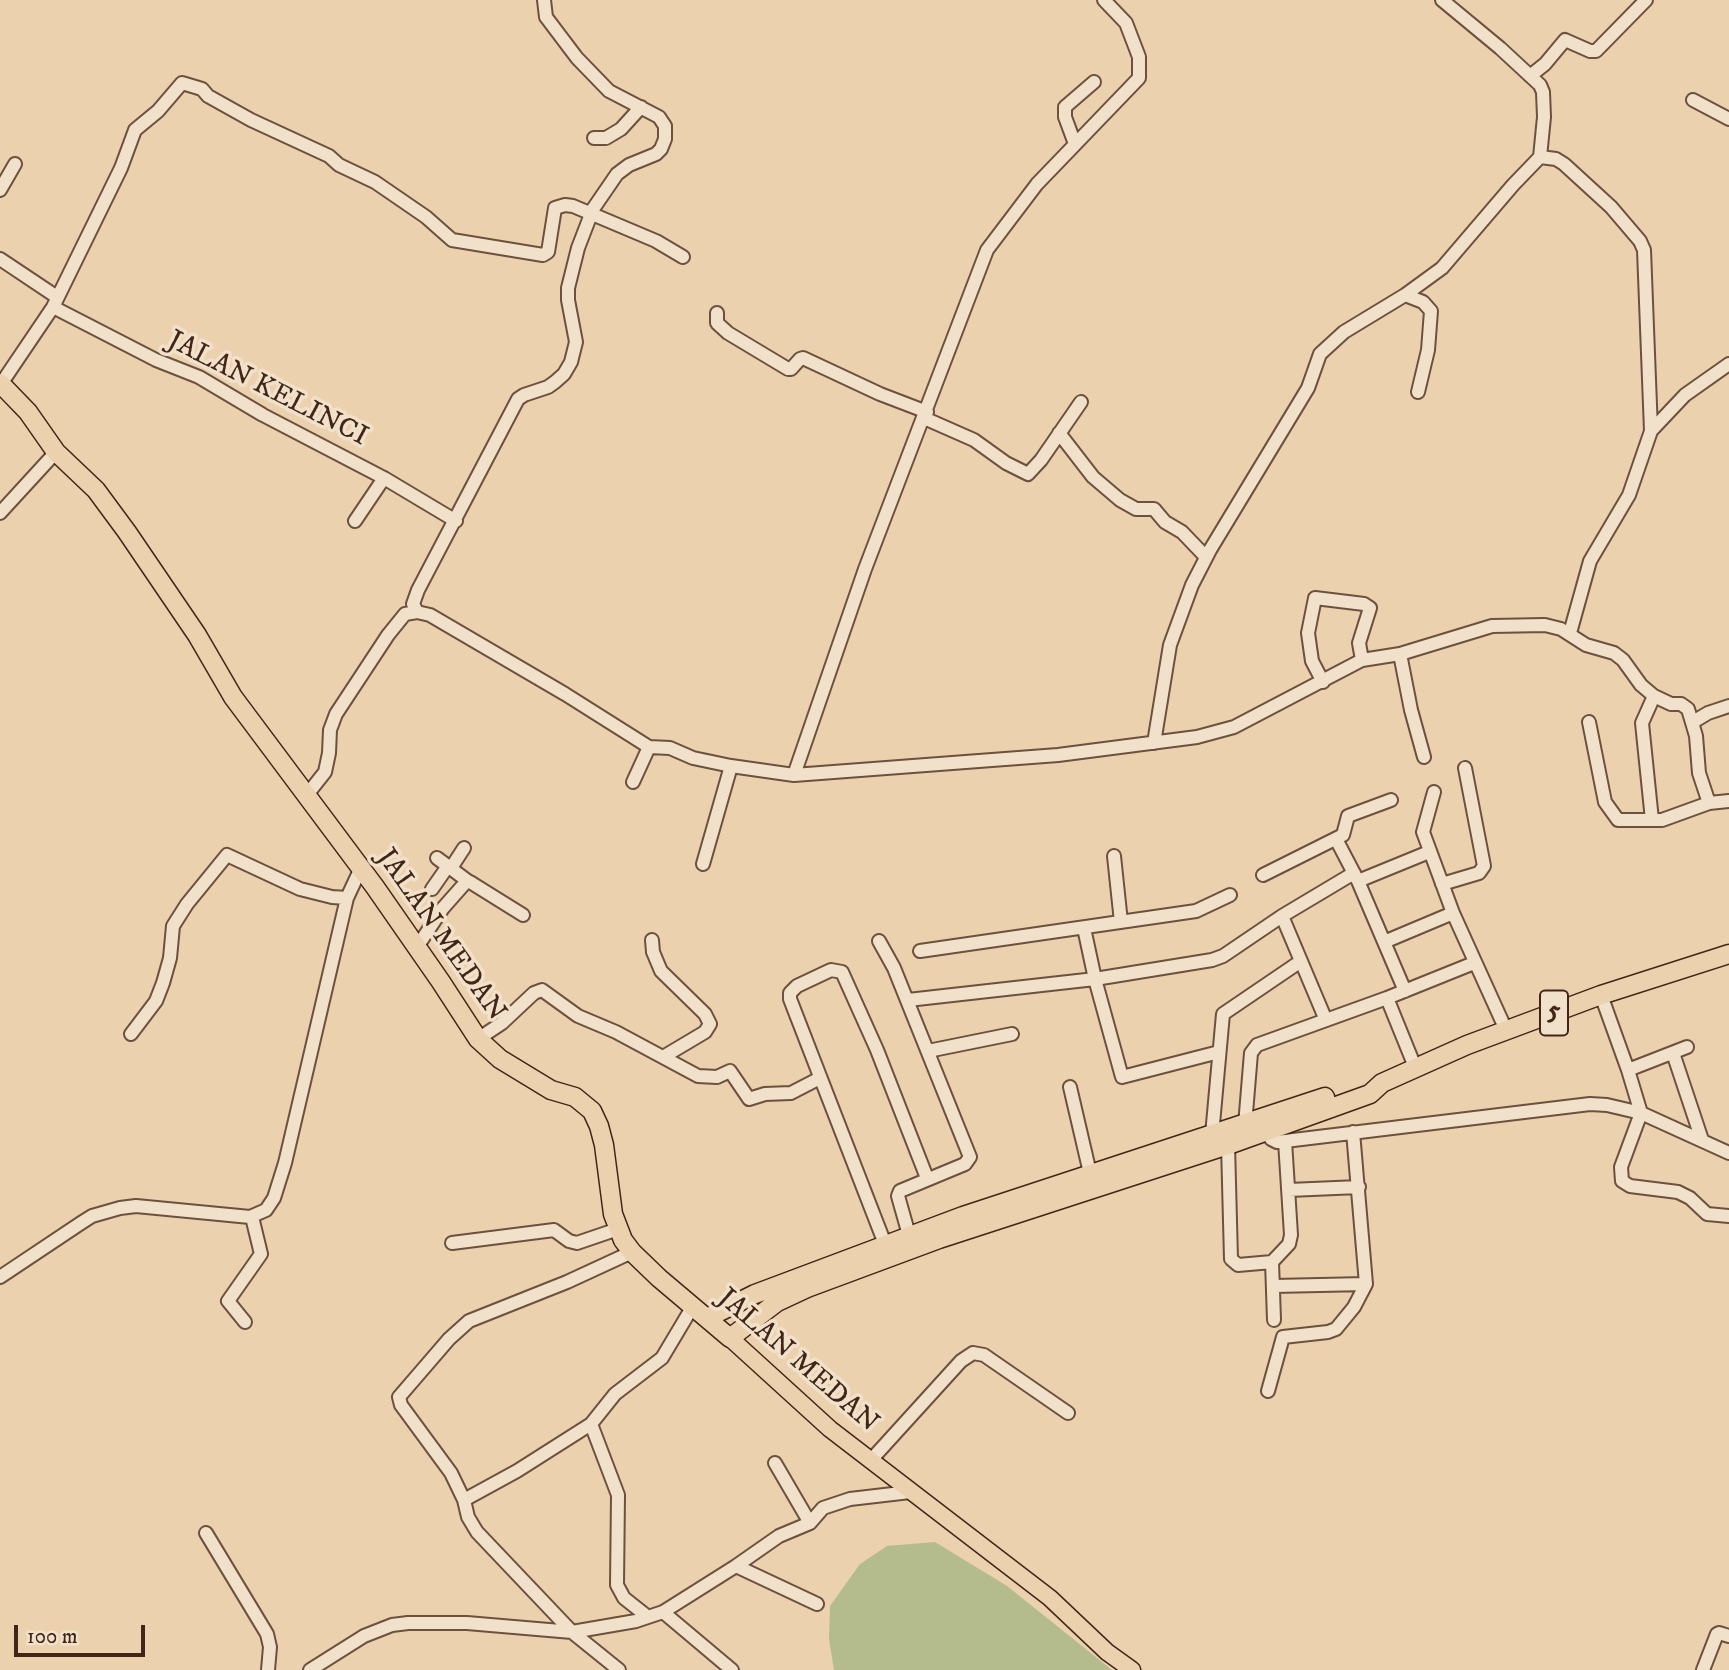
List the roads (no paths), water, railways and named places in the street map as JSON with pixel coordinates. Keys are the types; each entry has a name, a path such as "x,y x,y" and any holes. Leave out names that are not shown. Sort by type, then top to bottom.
{"highway":[{"name":"JALAN MEDAN","path":"0,384 28,412 56,452 96,490 127,531 197,635 233,696 361,868 478,1039 500,1059 551,1090 575,1097 592,1111 604,1145 618,1229 632,1252 730,1338"},
{"name":"5","path":"1266,1125 1358,1086 1382,1083 1506,1030 1601,995 1729,954"},
{"path":"1220,1140 1245,1125 1266,1125"},
{"path":"730,1338 777,1302 807,1288 1166,1157 1266,1125"},
{"path":"700,1312 755,1294 909,1235 1090,1173 1166,1157"}],"main road":[{"name":"JALAN MEDAN","path":"730,1338 814,1415 1049,1598 1107,1652 1132,1670"}],"street":[{"path":"417,612 413,604 418,590 518,400 524,395 548,387 564,374 571,362 576,342 568,288 590,214 617,174 629,165 656,154 663,145 666,133 656,113 609,91 587,69 546,17 544,0"},
{"path":"794,775 865,569 987,250 1037,184 1139,78 1139,58 1126,23 1104,0"},
{"path":"1530,76 1545,64 1565,40 1596,51 1646,0"},
{"path":"1154,743 1170,645 1192,585 1206,557 1308,388 1320,354 1343,332 1405,295 1443,268 1513,185 1540,158 1543,140 1543,92 1539,85 1446,2"},
{"path":"1074,144 1065,117 1065,107 1094,82"},
{"path":"0,384 55,302 121,168 135,130 158,111 182,83 202,89 208,96 251,120 329,156 339,165 375,183 426,217 452,240 543,255 548,252 555,208 573,206 656,241 683,257"},
{"path":"1693,100 1729,119"},
{"path":"594,138 606,138 621,129 641,107"},
{"path":"1540,158 1556,159 1564,164 1611,207 1640,241 1644,250 1651,431 1629,495 1590,561 1570,633"},
{"path":"0,190 15,164"},
{"name":"JALAN KELINCI","path":"0,259 55,302 156,360 199,377 263,415 384,478 456,521"},
{"path":"1405,295 1423,302 1431,311 1427,356 1418,392"},
{"path":"717,313 717,323 728,333 788,369 800,359 805,359 974,440 1027,474 1041,460 1081,402"},
{"path":"1651,431 1685,395 1729,364"},
{"path":"1059,433 1093,477 1120,500 1136,509 1154,509 1206,557"},
{"path":"0,513 56,452"},
{"path":"355,521 384,478"},
{"path":"1322,682 1312,660 1308,634 1315,598 1364,604 1370,608 1359,643 1362,660"},
{"path":"306,796 325,772 330,753 330,730 336,714 388,635 405,614 417,612 430,615 649,747 670,748 693,758 731,766 794,775 1058,755 1198,737 1234,727 1362,660 1400,654 1492,626 1545,625 1570,633 1586,645 1607,650 1619,657 1654,696 1671,704 1684,706 1689,711 1693,722 1699,773 1709,803"},
{"path":"1400,654 1424,757"},
{"path":"1652,820 1642,723 1643,715 1654,696"},
{"path":"1693,722 1708,713 1729,706"},
{"path":"1589,722 1606,806 1620,821 1668,819 1709,803 1729,801"},
{"path":"634,782 649,747"},
{"path":"704,864 731,766"},
{"path":"1442,884 1479,873 1484,866 1465,768"},
{"path":"1434,792 1423,829 1429,852 1452,914 1506,1030"},
{"path":"1263,875 1344,834 1348,816 1391,800"},
{"path":"1336,839 1356,877 1405,991"},
{"path":"432,889 464,848"},
{"path":"908,1000 1095,979 1216,959 1282,916 1356,877 1429,852"},
{"path":"131,1034 156,1000 163,983 170,958 173,926 187,904 227,855 300,889 347,898"},
{"path":"1114,856 1121,922"},
{"path":"437,858 469,882 523,915"},
{"path":"0,1276 92,1216 120,1208 136,1206 252,1217 262,1214 270,1206 285,1163 347,898 361,868"},
{"path":"417,947 443,908 464,883 469,882"},
{"path":"920,951 1196,911 1230,895"},
{"path":"1384,942 1452,914"},
{"path":"1282,916 1325,1018"},
{"path":"1084,928 1122,1077 1219,1052"},
{"path":"652,940 653,952 661,971 710,1021 705,1032 663,1057"},
{"path":"879,941 908,1000 970,1157 965,1164 900,1191 898,1194 909,1235"},
{"path":"1285,1140 1291,1238 1287,1247 1272,1262 1238,1265 1231,1259 1220,1140 1219,1052 1223,1014 1301,961"},
{"path":"1245,1125 1253,1048 1256,1045 1325,1018 1387,998 1474,963"},
{"path":"885,1244 789,995 797,986 831,970 838,969 843,974 877,1051 927,1178"},
{"path":"478,1039 502,1023 534,993 542,990 578,1016 616,1032 701,1077 717,1077 730,1071 749,1099 765,1094 790,1093 820,1078"},
{"path":"1601,995 1641,1113 1621,1167 1622,1181 1630,1186 1678,1192 1690,1198 1707,1214 1729,1216"},
{"path":"1387,998 1415,1067"},
{"path":"928,1051 1012,1034"},
{"path":"1628,1070 1687,1047"},
{"path":"1673,1053 1702,1140"},
{"path":"1070,1087 1090,1173"},
{"path":"1266,1125 1273,1141 1575,1104 1607,1105 1641,1113 1729,1153"},
{"path":"1268,1391 1283,1337 1336,1329 1354,1307 1366,1284 1353,1132"},
{"path":"1289,1190 1359,1187"},
{"path":"246,1322 228,1301 261,1254 252,1217"},
{"path":"452,1243 554,1230 577,1244 618,1229"},
{"path":"619,1670 572,1632 477,1532 468,1517 464,1500 451,1473 401,1405 400,1395 449,1339 469,1321 632,1252"},
{"path":"1272,1262 1275,1320"},
{"path":"1274,1286 1366,1284"},
{"path":"464,1500 517,1471 591,1424 618,1391 662,1358 700,1312"},
{"path":"871,1460 961,1361 973,1353 984,1355 1068,1413"},
{"path":"591,1424 618,1495 617,1585 624,1598 648,1617"},
{"path":"775,1464 810,1522"},
{"path":"310,1670 365,1636 392,1625 467,1623 572,1632 648,1617 663,1612 779,1536 810,1522 823,1508 841,1501 910,1492"},
{"path":"206,1533 267,1634 270,1647 268,1670"},
{"path":"736,1566 817,1604"},
{"path":"663,1612 732,1670"},
{"path":"1703,1670 1717,1634 1729,1636"}]}
